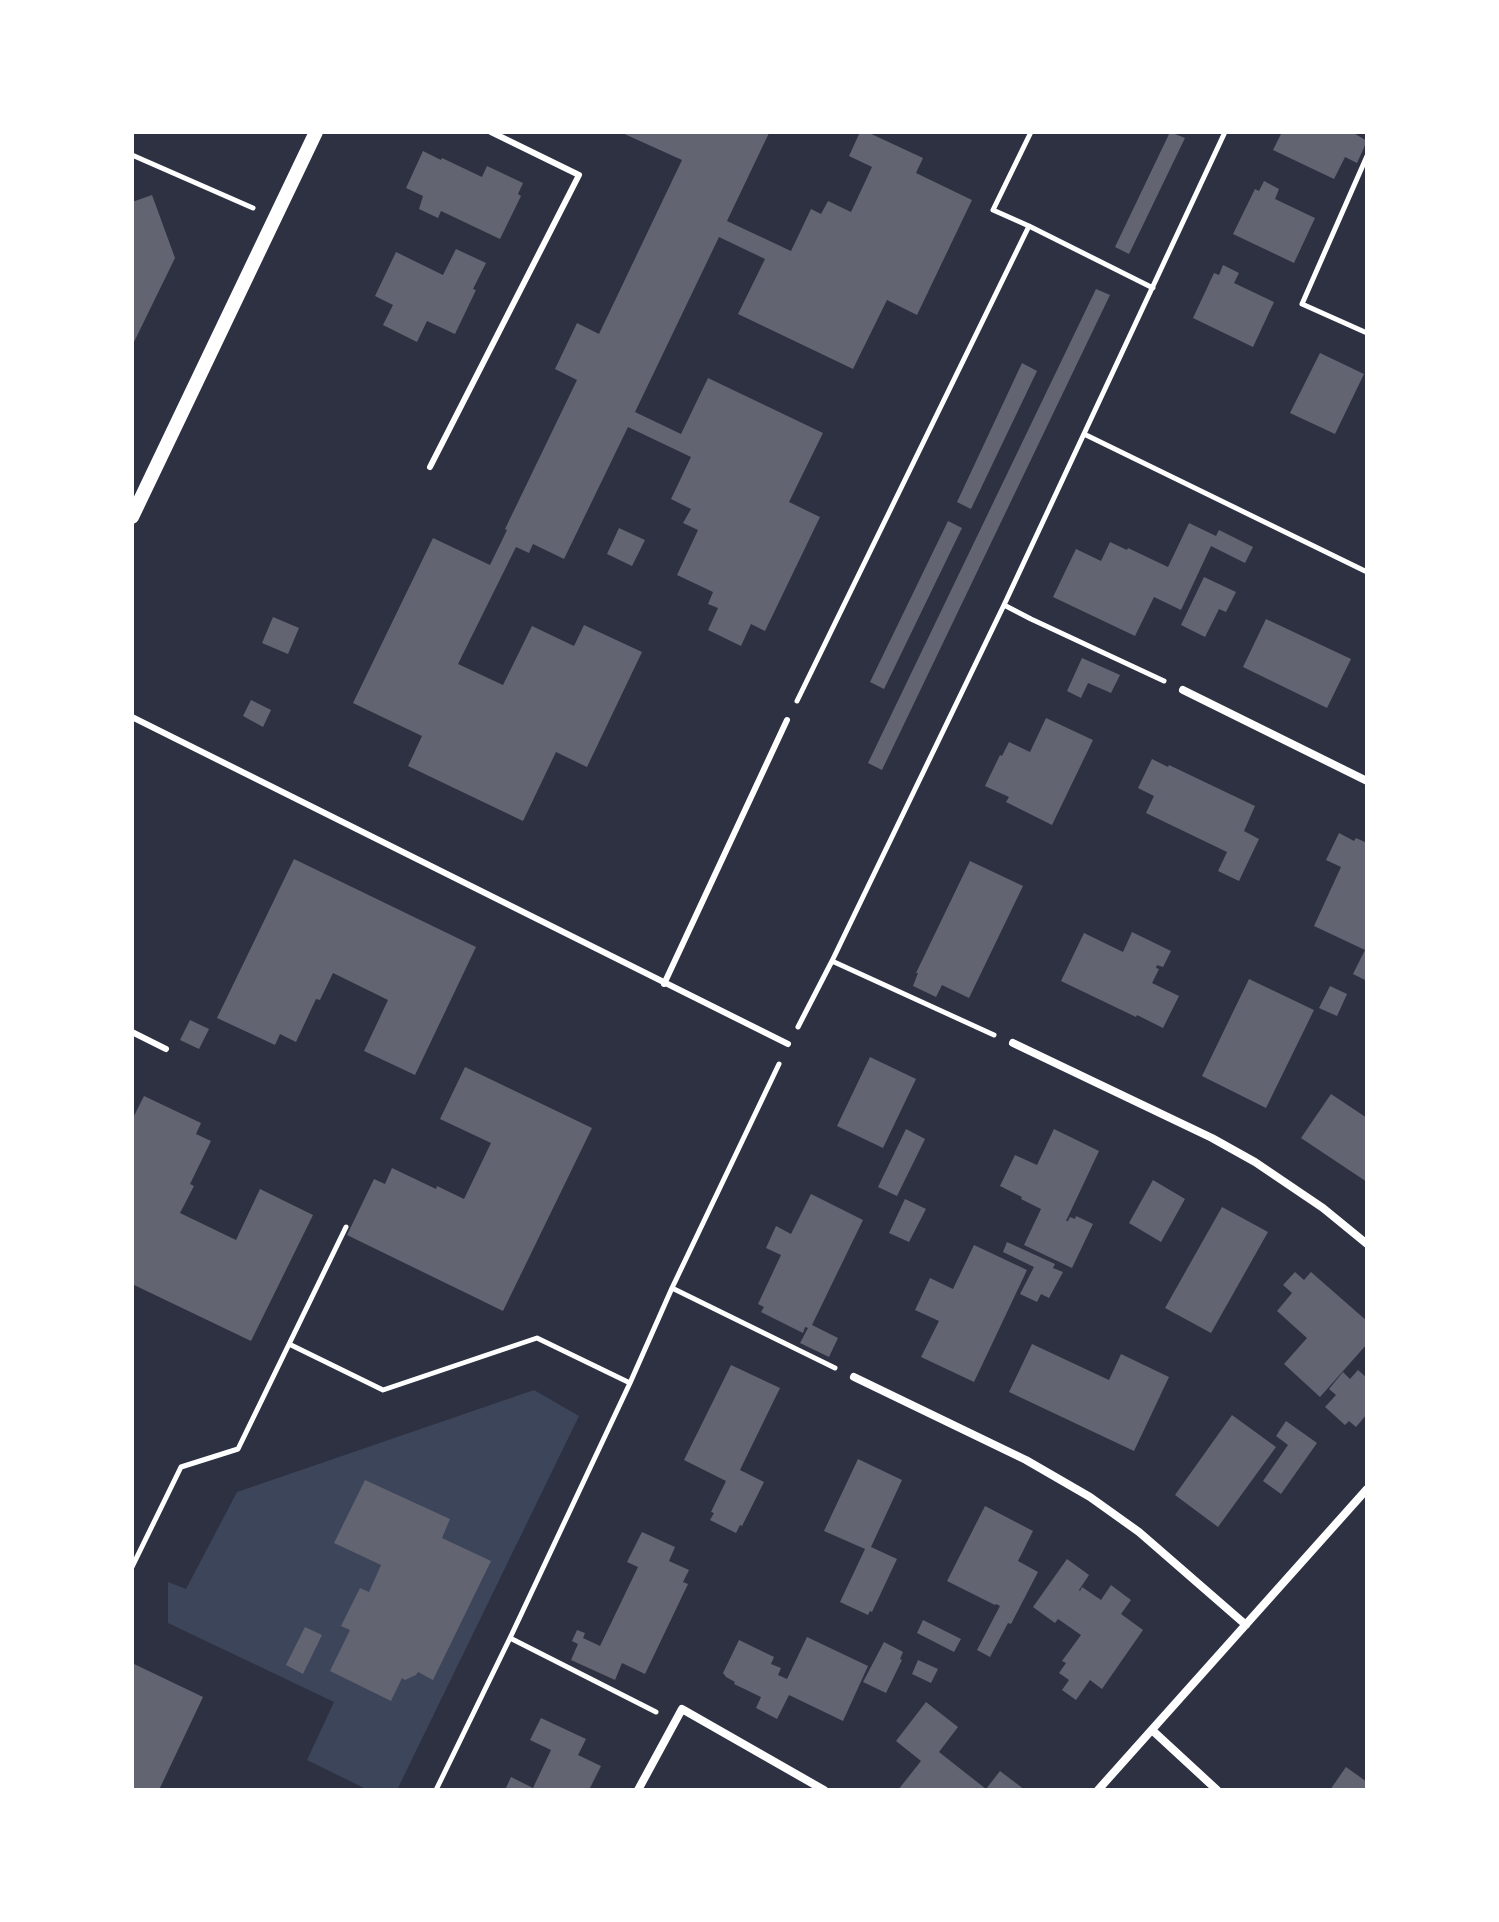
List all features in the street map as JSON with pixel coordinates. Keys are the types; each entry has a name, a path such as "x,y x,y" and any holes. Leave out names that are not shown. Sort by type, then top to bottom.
{"street":[{"path":"132,517 316,132"},
{"path":"1183,690 1367,781"},
{"path":"1013,1043 1212,1138 1255,1162 1323,1208 1367,1244"},
{"path":"854,1377 1026,1460 1090,1497 1139,1532 1246,1625"},
{"path":"1098,1790 1367,1489"},
{"path":"638,1790 682,1709 824,1790"},
{"path":"1152,1730 1217,1790"}],"lane":[{"path":"430,467 579,175 491,132"},
{"path":"132,717 788,1044"},
{"path":"664,984 787,720"},
{"path":"132,1032 166,1049"}],"path":[{"path":"1031,132 993,210 1153,288"},
{"path":"436,1790 788,1044 832,961 1004,605 1225,132"},
{"path":"132,155 275,218"},
{"path":"1367,156 1302,304 1367,333"},
{"path":"787,720 1029,226"},
{"path":"1084,433 1367,572"},
{"path":"1004,605 1183,690"},
{"path":"832,961 1013,1043"},
{"path":"132,1567 181,1467 238,1449 346,1227"},
{"path":"672,1288 854,1377"},
{"path":"289,1344 383,1390 537,1338 630,1383"},
{"path":"510,1638 675,1721"}],"shaded area":[{"path":"534,1390 579,1416 397,1790 368,1790 307,1760 334,1702 168,1623 168,1582 186,1589 237,1492"}],"building":[{"path":"620,132 769,133 727,221 791,251 811,209 821,214 828,201 851,212 872,167 849,156 860,132 867,132 923,158 916,173 972,200 917,315 887,300 853,369 738,314 765,259 719,237 635,412 681,434 708,378 823,433 789,502 820,517 765,631 751,624 741,646 708,630 718,608 708,604 713,592 677,575 698,530 683,523 691,509 671,499 691,457 628,427 564,559 533,544 529,553 516,547 458,664 503,685 532,626 574,646 584,625 642,652 587,767 556,752 523,821 408,766 422,736 353,703 433,538 490,565 577,380 555,369 577,323 599,334 682,160"},
{"path":"1170,132 1185,138 1129,254 1115,247"},
{"path":"1282,132 1352,132 1367,141 1357,163 1345,157 1334,179 1273,150"},
{"path":"423,151 482,177 487,166 523,183 518,194 521,196 500,239 441,211 438,218 419,209 423,196 406,188"},
{"path":"1264,181 1279,189 1275,199 1315,218 1294,263 1233,234 1255,189 1259,191"},
{"path":"152,195 175,258 132,346 132,202"},
{"path":"456,249 486,263 455,334 427,321 417,342 383,325 393,305 375,296 396,252 443,275"},
{"path":"1223,265 1239,273 1234,283 1274,302 1253,347 1193,318 1214,273 1219,275"},
{"path":"1096,289 1110,295 882,770 868,763"},
{"path":"1320,353 1364,374 1335,434 1290,413"},
{"path":"1022,363 1037,371 971,509 957,502"},
{"path":"948,521 962,528 884,689 870,682"},
{"path":"1189,523 1216,536 1219,530 1253,547 1245,563 1211,546 1181,610 1154,597 1135,636 1053,597 1076,549 1101,561 1110,542 1168,567"},
{"path":"619,528 645,540 632,566 607,554"},
{"path":"1204,577 1236,592 1226,612 1219,609 1205,637 1181,625"},
{"path":"273,617 299,628 288,654 262,643"},
{"path":"1266,619 1351,659 1327,708 1243,667"},
{"path":"1082,658 1120,675 1111,693 1088,683 1081,698 1067,691"},
{"path":"251,700 271,710 263,727 243,716"},
{"path":"1046,718 1093,740 1052,825 1006,802 1009,797 985,786 1009,742 1030,752"},
{"path":"1152,759 1255,806 1244,831 1259,839 1239,881 1218,871 1227,852 1146,813 1154,796 1138,788"},
{"path":"1339,833 1354,841 1356,838 1367,843 1367,981 1353,974 1365,950 1314,926 1341,867 1326,860"},
{"path":"294,859 476,947 415,1075 364,1051 388,1000 333,973 320,1000 316,999 296,1042 280,1034 275,1045 217,1018"},
{"path":"970,861 1023,886 969,998 942,985 936,997 913,986 916,973"},
{"path":"1132,932 1171,951 1163,967 1157,965 1159,969 1152,983 1179,996 1163,1028 1061,981 1084,933 1123,952"},
{"path":"1249,979 1314,1010 1266,1108 1202,1076"},
{"path":"1330,986 1347,994 1337,1016 1319,1008"},
{"path":"190,1020 209,1029 199,1049 180,1040"},
{"path":"870,1057 916,1079 883,1148 837,1126"},
{"path":"465,1067 592,1128 503,1311 347,1235 374,1179 385,1184 392,1168 464,1199 491,1143 440,1119"},
{"path":"1331,1094 1367,1118 1367,1182 1301,1138"},
{"path":"144,1096 201,1123 196,1134 211,1141 180,1213 236,1240 260,1189 313,1215 251,1341 132,1284 132,1120"},
{"path":"906,1129 925,1139 897,1196 878,1187"},
{"path":"1054,1129 1099,1151 1066,1221 1076,1216 1093,1224 1072,1268 1024,1245 1041,1209 1000,1186 1015,1155 1037,1165"},
{"path":"1153,1180 1185,1199 1161,1242 1129,1223"},
{"path":"811,1194 863,1220 812,1325 838,1338 829,1357 800,1343 808,1328 805,1327 803,1333 761,1312 764,1307 758,1304 781,1255 766,1248 776,1226 791,1234"},
{"path":"905,1199 926,1209 909,1242 889,1233"},
{"path":"1222,1207 1268,1232 1211,1333 1165,1308"},
{"path":"1007,1242 1055,1264 1053,1268 1063,1272 1049,1298 1041,1294 1037,1302 1020,1294 1034,1267 1003,1252"},
{"path":"974,1245 1027,1270 974,1382 921,1357 939,1321 915,1310 930,1278 953,1289"},
{"path":"1295,1272 1304,1280 1311,1272 1367,1321 1367,1344 1320,1397 1284,1364 1307,1338 1277,1311 1292,1293 1283,1285"},
{"path":"1032,1344 1109,1380 1121,1354 1169,1377 1134,1451 1009,1392"},
{"path":"731,1365 780,1388 740,1470 764,1482 736,1533 710,1520 726,1481 684,1460"},
{"path":"1358,1370 1367,1378 1367,1414 1356,1427 1349,1421 1345,1425 1325,1407 1336,1395 1329,1389 1343,1372 1350,1379"},
{"path":"1232,1415 1276,1447 1218,1527 1175,1495"},
{"path":"1286,1421 1317,1443 1281,1494 1263,1481 1288,1445 1276,1436"},
{"path":"858,1459 902,1480 871,1547 897,1559 868,1615 840,1602 865,1549 824,1531"},
{"path":"365,1480 450,1519 442,1538 491,1561 433,1680 418,1672 405,1680 402,1678 391,1701 330,1671 350,1630 341,1626 360,1588 369,1592 381,1565 334,1543"},
{"path":"985,1506 1033,1531 1018,1561 1038,1572 990,1657 977,1650 1000,1606 947,1581"},
{"path":"642,1532 675,1547 669,1561 689,1570 683,1582 688,1584 645,1674 622,1663 615,1680 571,1660 578,1644 572,1641 577,1630 585,1633 583,1638 600,1646 638,1567 627,1562"},
{"path":"1067,1559 1089,1575 1079,1590 1080,1591 1082,1587 1101,1600 1111,1585 1131,1600 1121,1614 1143,1630 1102,1689 1090,1680 1076,1700 1062,1690 1069,1680 1059,1673 1066,1663 1062,1661 1081,1635 1058,1619 1055,1623 1033,1607"},
{"path":"923,1620 961,1639 954,1652 917,1633"},
{"path":"305,1627 322,1635 303,1674 286,1665"},
{"path":"807,1637 868,1666 843,1721 789,1695 777,1719 756,1708 761,1697 734,1684 723,1673 739,1640 774,1657 771,1664 781,1668 778,1675 787,1679"},
{"path":"884,1642 903,1652 886,1693 863,1682"},
{"path":"918,1660 938,1669 931,1683 912,1674"},
{"path":"132,1663 203,1697 159,1790 132,1790"},
{"path":"926,1702 958,1727 939,1752 986,1789 1000,1771 1025,1790 898,1790 921,1761 896,1741"},
{"path":"541,1718 586,1739 578,1755 601,1766 589,1790 505,1790 511,1777 533,1788 551,1750 530,1740"},
{"path":"1346,1767 1367,1782 1367,1790 1330,1790"}]}
